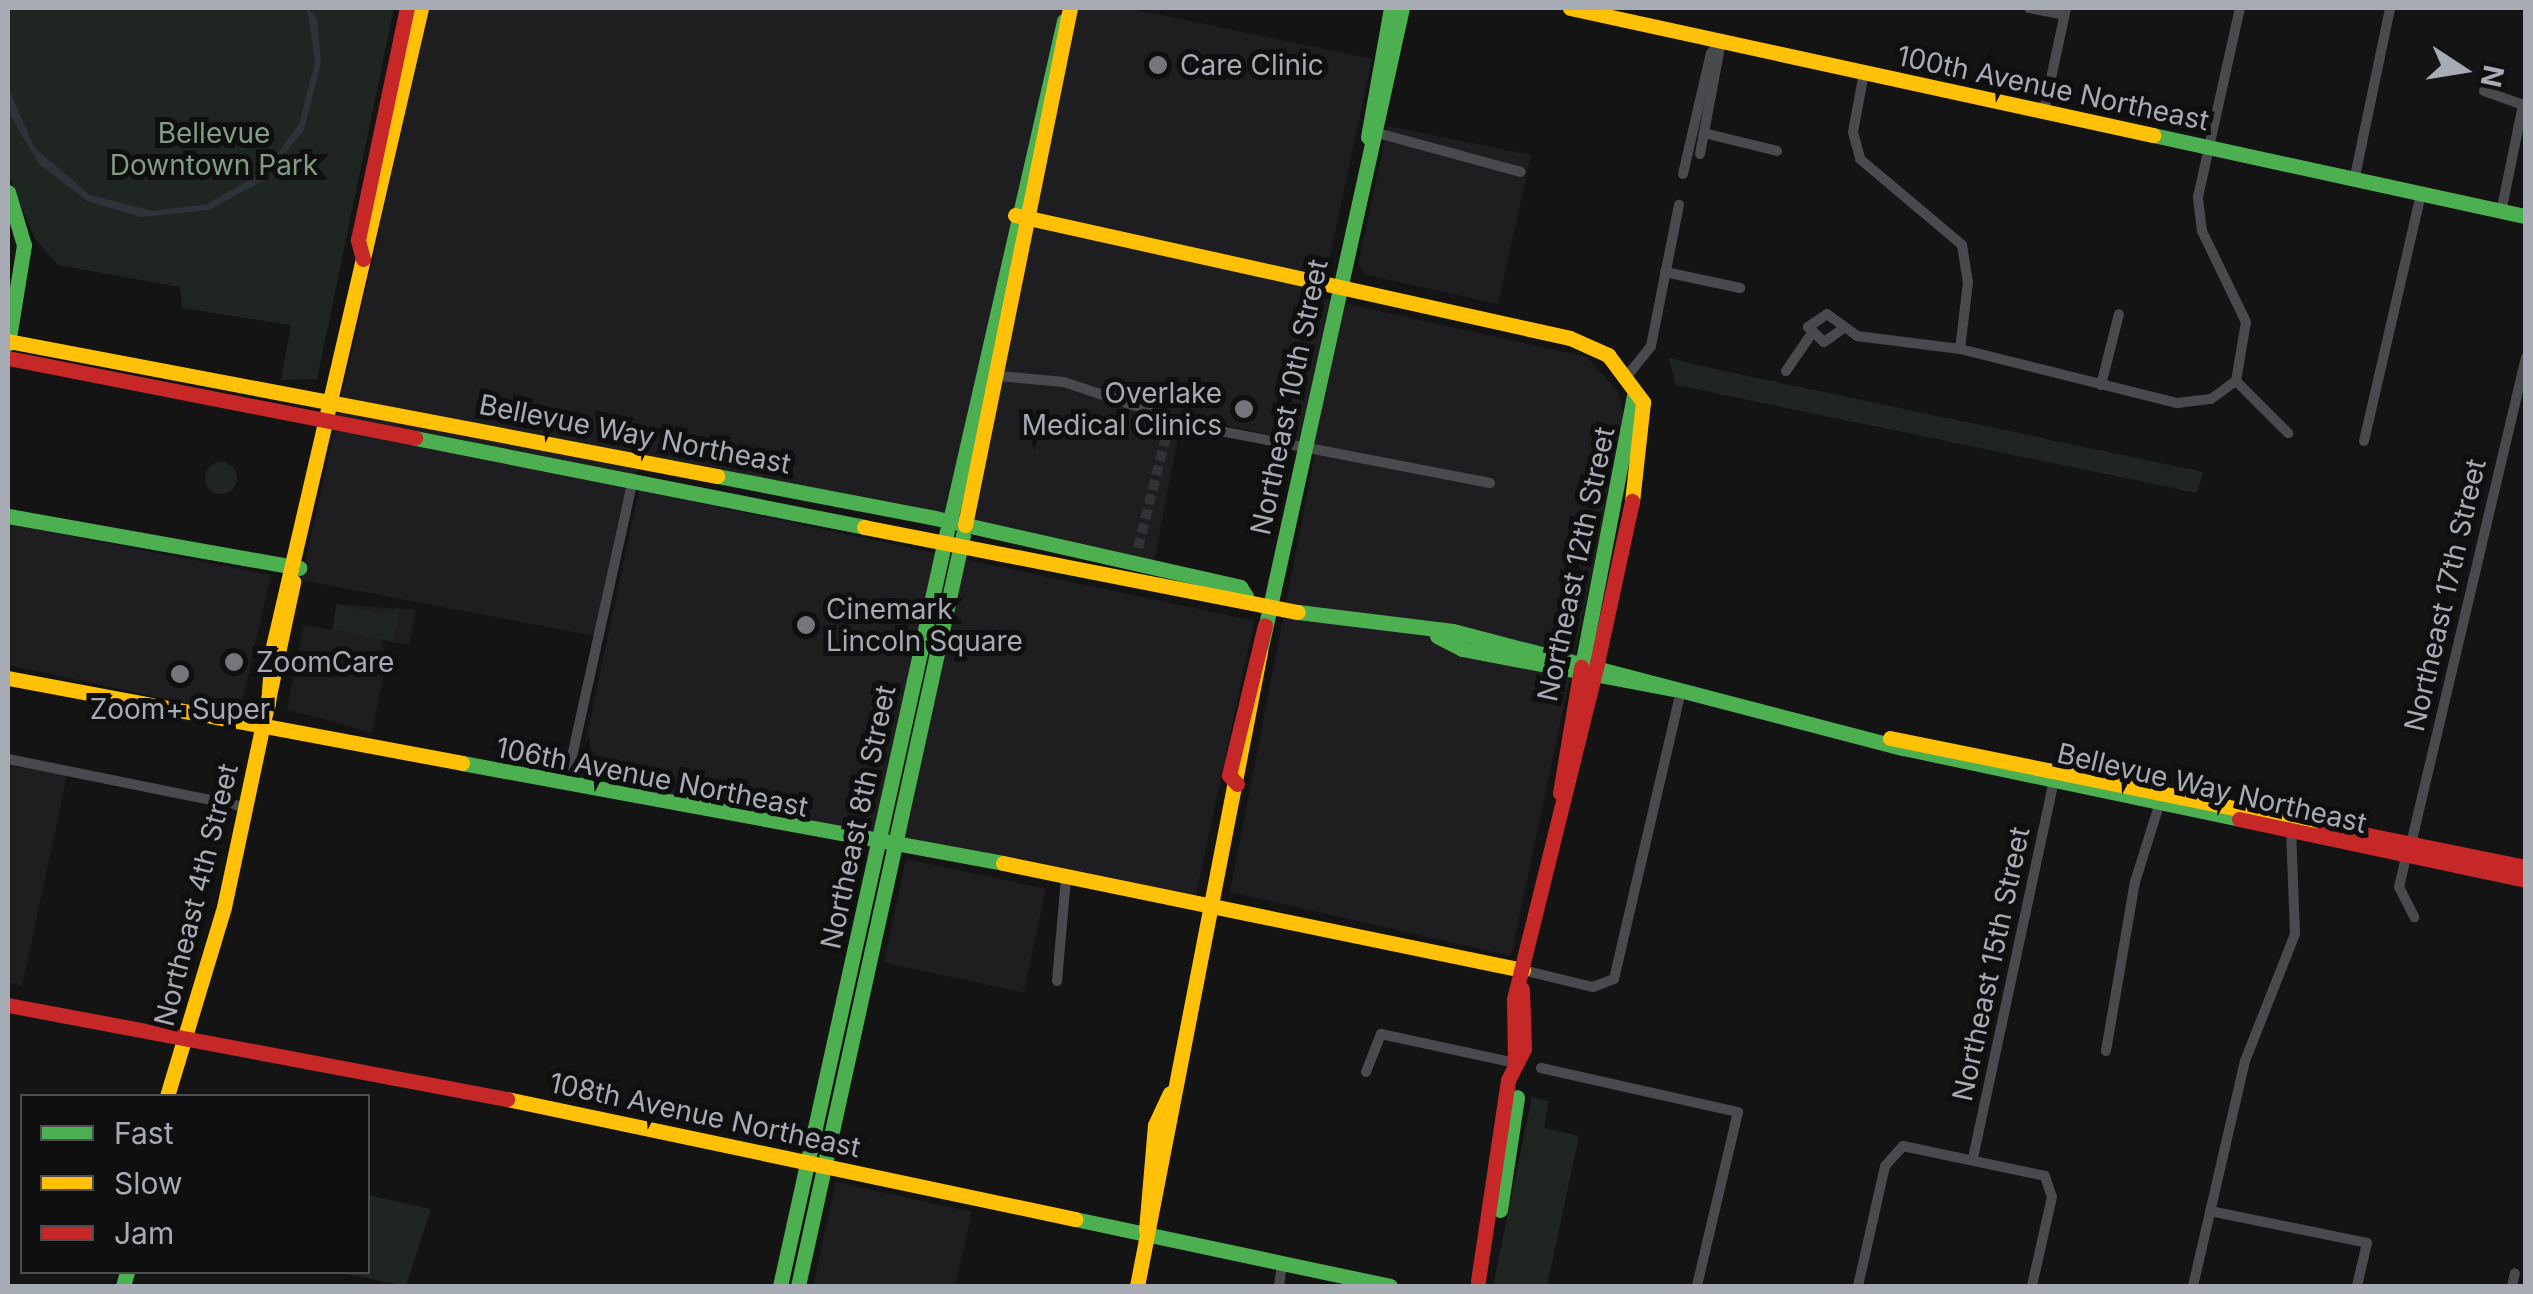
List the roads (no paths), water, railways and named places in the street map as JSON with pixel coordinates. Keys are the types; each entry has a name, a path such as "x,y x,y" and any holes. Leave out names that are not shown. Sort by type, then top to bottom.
{"main road":[{"name":"Northeast 4th Street","path":"364,259 358,240 407,8"},
{"name":"Northeast 4th Street","path":"168,1094 246,807 268,704 268,672 332,422 421,8"},
{"name":"Northeast 8th Street","path":"780,1286 878,845 998,376 1040,93 1069,8"},
{"name":"Northeast 8th Street","path":"958,523 1022,217 1040,174 1069,8"},
{"name":"Northeast 10th Street","path":"1374,132 1390,8"},
{"name":"Northeast 10th Street","path":"1137,1286 1170,1093 1237,784 1270,601 1337,286 1402,8"},
{"name":"100th Avenue Northeast","path":"1570,8 2526,216"},
{"path":"1040,93 1049,103 1040,174"},
{"path":"8,192 24,245 8,342"},
{"path":"1022,217 1590,344 1627,376 1634,396"},
{"name":"Bellevue Way Northeast","path":"8,342 1136,556 1246,596"},
{"name":"Bellevue Way Northeast","path":"8,358 1246,596 1437,636 1448,646 1588,669 2292,824 2526,880"},
{"name":"Northeast 12th Street","path":"1588,669 1634,396"},
{"name":"Northeast 12th Street","path":"1477,1284 1508,1172 1514,1068 1529,1000 1522,989 1523,970 1588,669 1624,540 1646,439 1634,396"},
{"path":"1621,477 1624,540"},
{"path":"723,494 780,488"},
{"path":"8,516 296,574"},
{"name":"Northeast 8th Street","path":"798,1286 896,849 953,542"},
{"name":"Northeast 10th Street","path":"1237,784 1229,774 1255,643 1266,625"},
{"name":"106th Avenue Northeast","path":"8,678 896,849 1212,905 1523,970"},
{"name":"Bellevue Way Northeast","path":"1890,738 2054,778 2162,795"},
{"path":"2408,851 2435,849 2526,867"},
{"name":"108th Avenue Northeast","path":"8,1005 808,1162 1390,1286"}],"street":[{"path":"2029,8 2065,12 2044,110"},
{"path":"1786,371 1810,336 1820,313 1841,330 1960,349 2177,403 2211,398 2236,381 2246,322 2198,216 2240,8"},
{"path":"2354,180 2390,8"},
{"path":"1700,154 1708,134 1721,42"},
{"path":"1683,174 1710,53 1721,42"},
{"path":"1864,73 1852,132 1860,159 1962,245 1960,349"},
{"path":"2484,91 2524,105 2501,212"},
{"path":"1374,132 1521,172"},
{"path":"1708,134 1777,151"},
{"path":"2364,441 2420,195"},
{"path":"1627,376 1650,346 1679,205"},
{"path":"1666,272 1740,288"},
{"path":"2101,385 2119,314"},
{"path":"1810,336 1824,342 1841,330"},
{"name":"Northeast 17th Street","path":"2414,917 2399,887 2526,356"},
{"path":"998,376 1064,382 1166,424 1304,442 1490,483"},
{"path":"2236,381 2288,432"},
{"path":"566,786 633,476"},
{"path":"1523,970 1592,987 1614,979 1677,690"},
{"path":"8,759 246,807"},
{"name":"Northeast 15th Street","path":"1973,1158 2054,778"},
{"path":"2106,1052 2135,882 2162,795"},
{"path":"2193,1286 2250,1043 2294,934 2292,824"},
{"path":"1056,981 1066,878"},
{"path":"1366,1072 1381,1034 1514,1068"},
{"path":"1541,1068 1738,1112 1698,1286"},
{"path":"1858,1286 1892,1152 1973,1158 2049,1180 2032,1286"},
{"path":"2210,1211 2366,1244 2357,1286"},
{"path":"1279,1286 1282,1264"},
{"path":"2512,1286 2515,1274"}],"tunnel":[{"path":"1138,548 1168,429"}],"place":[{"name":"Care Clinic","path":"1158,65"},
{"name":"Overlake Medical Clinics","path":"1244,409"},
{"name":"Cinemark Lincoln Square","path":"806,625"},
{"name":"ZoomCare","path":"234,662"},
{"name":"Zoom+ Super","path":"180,674"}],"park label":[{"name":"Bellevue Downtown Park","path":"214,149"}]}
